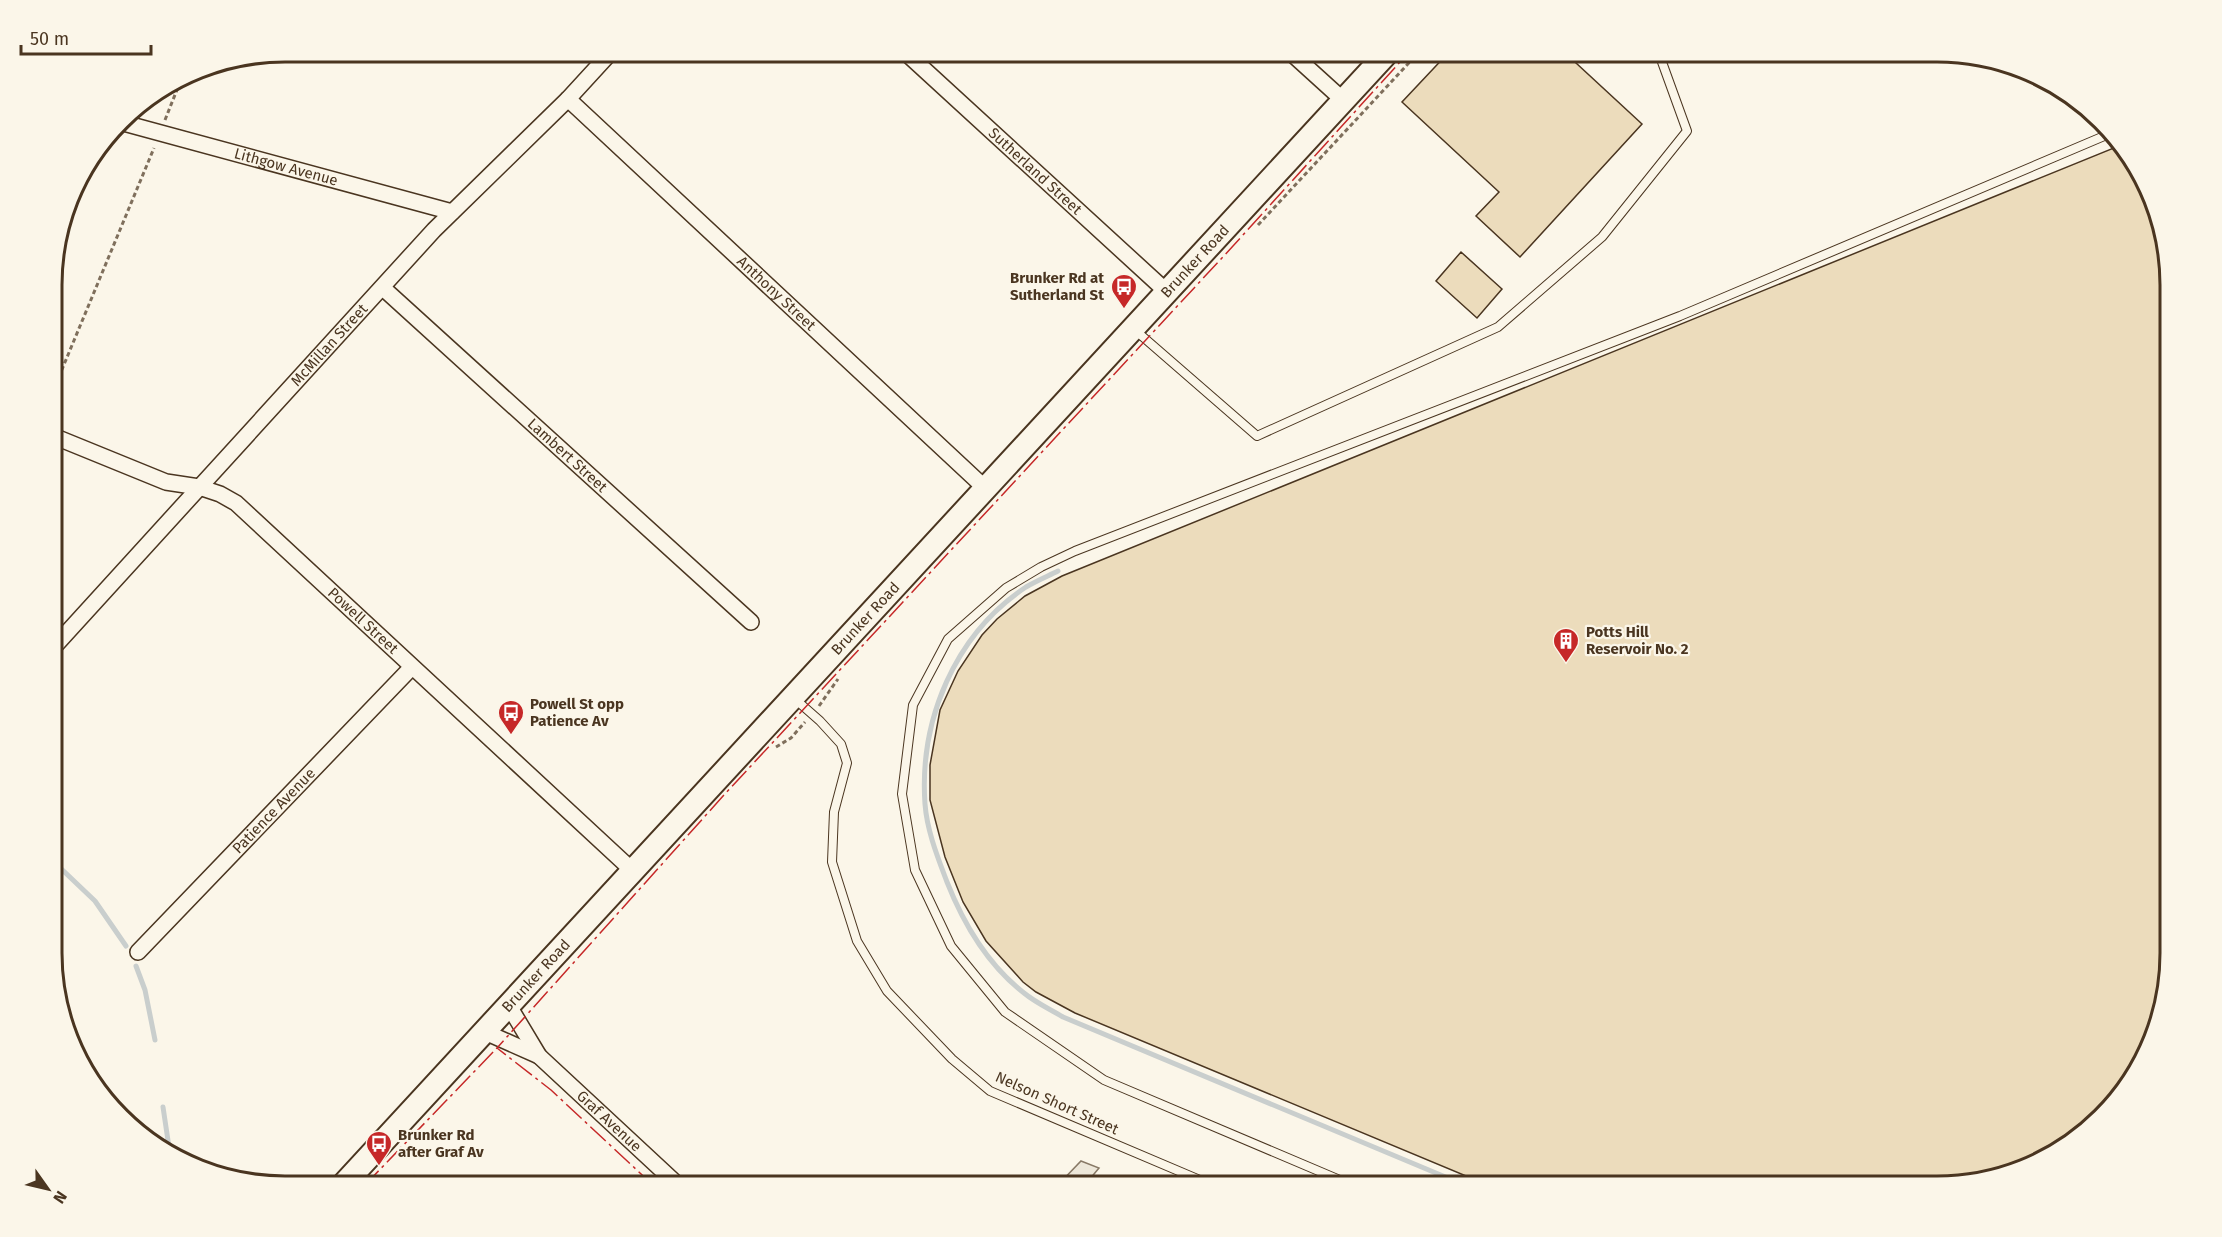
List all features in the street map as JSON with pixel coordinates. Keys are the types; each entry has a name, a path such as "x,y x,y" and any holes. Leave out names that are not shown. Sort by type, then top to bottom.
{"main road":[{"name":"Brunker Road","path":"351,1176 1379,62"}],"street":[{"name":"McMillan Street","path":"62,638 452,212 568,99 602,62"},
{"name":"Sutherland Street","path":"916,62 1167,292"},
{"path":"1301,62 1343,100"},
{"name":"Anthony Street","path":"568,99 985,488"},
{"name":"Lithgow Avenue","path":"129,125 452,212"},
{"name":"Lambert Street","path":"383,288 751,622"},
{"name":"Powell Street","path":"62,440 166,482 199,487 220,494 236,504 633,871"},
{"name":"Patience Avenue","path":"138,952 411,668"},
{"name":"Graf Avenue","path":"509,1006 539,1056 668,1176"},
{"name":"Graf Avenue","path":"485,1032 539,1056"}],"lane":[{"path":"1133,328 1257,436 1498,327 1602,237 1687,131 1662,62"},
{"path":"1330,1176 1104,1080 1005,1012 951,946 915,870 902,794 913,705 948,639 1014,583 1041,567 1076,551 1680,316 2104,136"},
{"name":"Nelson Short Street","path":"794,698 841,744 847,763 834,812 832,862 857,941 887,991 952,1059 990,1091 1190,1176"}],"path":[{"path":"62,370 177,89"},
{"path":"769,754 791,738"}],"shaded area":[{"path":"1081,1161 1099,1168 1092,1176 1067,1176"}],"building":[{"path":"1440,62 1575,62 1642,124 1520,257 1476,216 1499,192 1402,102"},
{"name":"Potts Hill Reservoir No. 2","path":"2113,148 2131,173 2144,199 2153,227 2160,270 2160,967 2153,1010 2144,1038 2123,1076 2105,1100 2085,1120 2049,1146 2023,1159 1967,1174 1938,1176 1466,1176 1075,1013 1036,992 1023,982 986,941 963,902 945,857 930,800 930,765 940,710 958,671 982,635 997,619 1025,596 1062,576"},
{"path":"1461,252 1502,289 1477,318 1436,281"}],"waterway":[{"path":"1058,571 1026,587 1001,606 979,629 961,654 947,682 928,741 925,804 930,834 954,898 969,929 988,957 1011,982 1033,1000 1063,1017 1443,1176"},
{"path":"62,870 95,901 126,946"},
{"path":"136,966 145,990 155,1040"},
{"path":"163,1107 168,1143"}],"power":[{"path":"643,1176 551,1090 497,1048 724,795 1233,246 1400,62"},
{"path":"374,1176 497,1048"}],"place":[{"name":"Brunker Rd at Sutherland St","path":"1124,310"},
{"name":"Potts Hill Reservoir No. 2","path":"1566,664"},
{"name":"Powell St opp Patience Av","path":"511,736"},
{"name":"Brunker Rd after Graf Av","path":"379,1167"}]}
